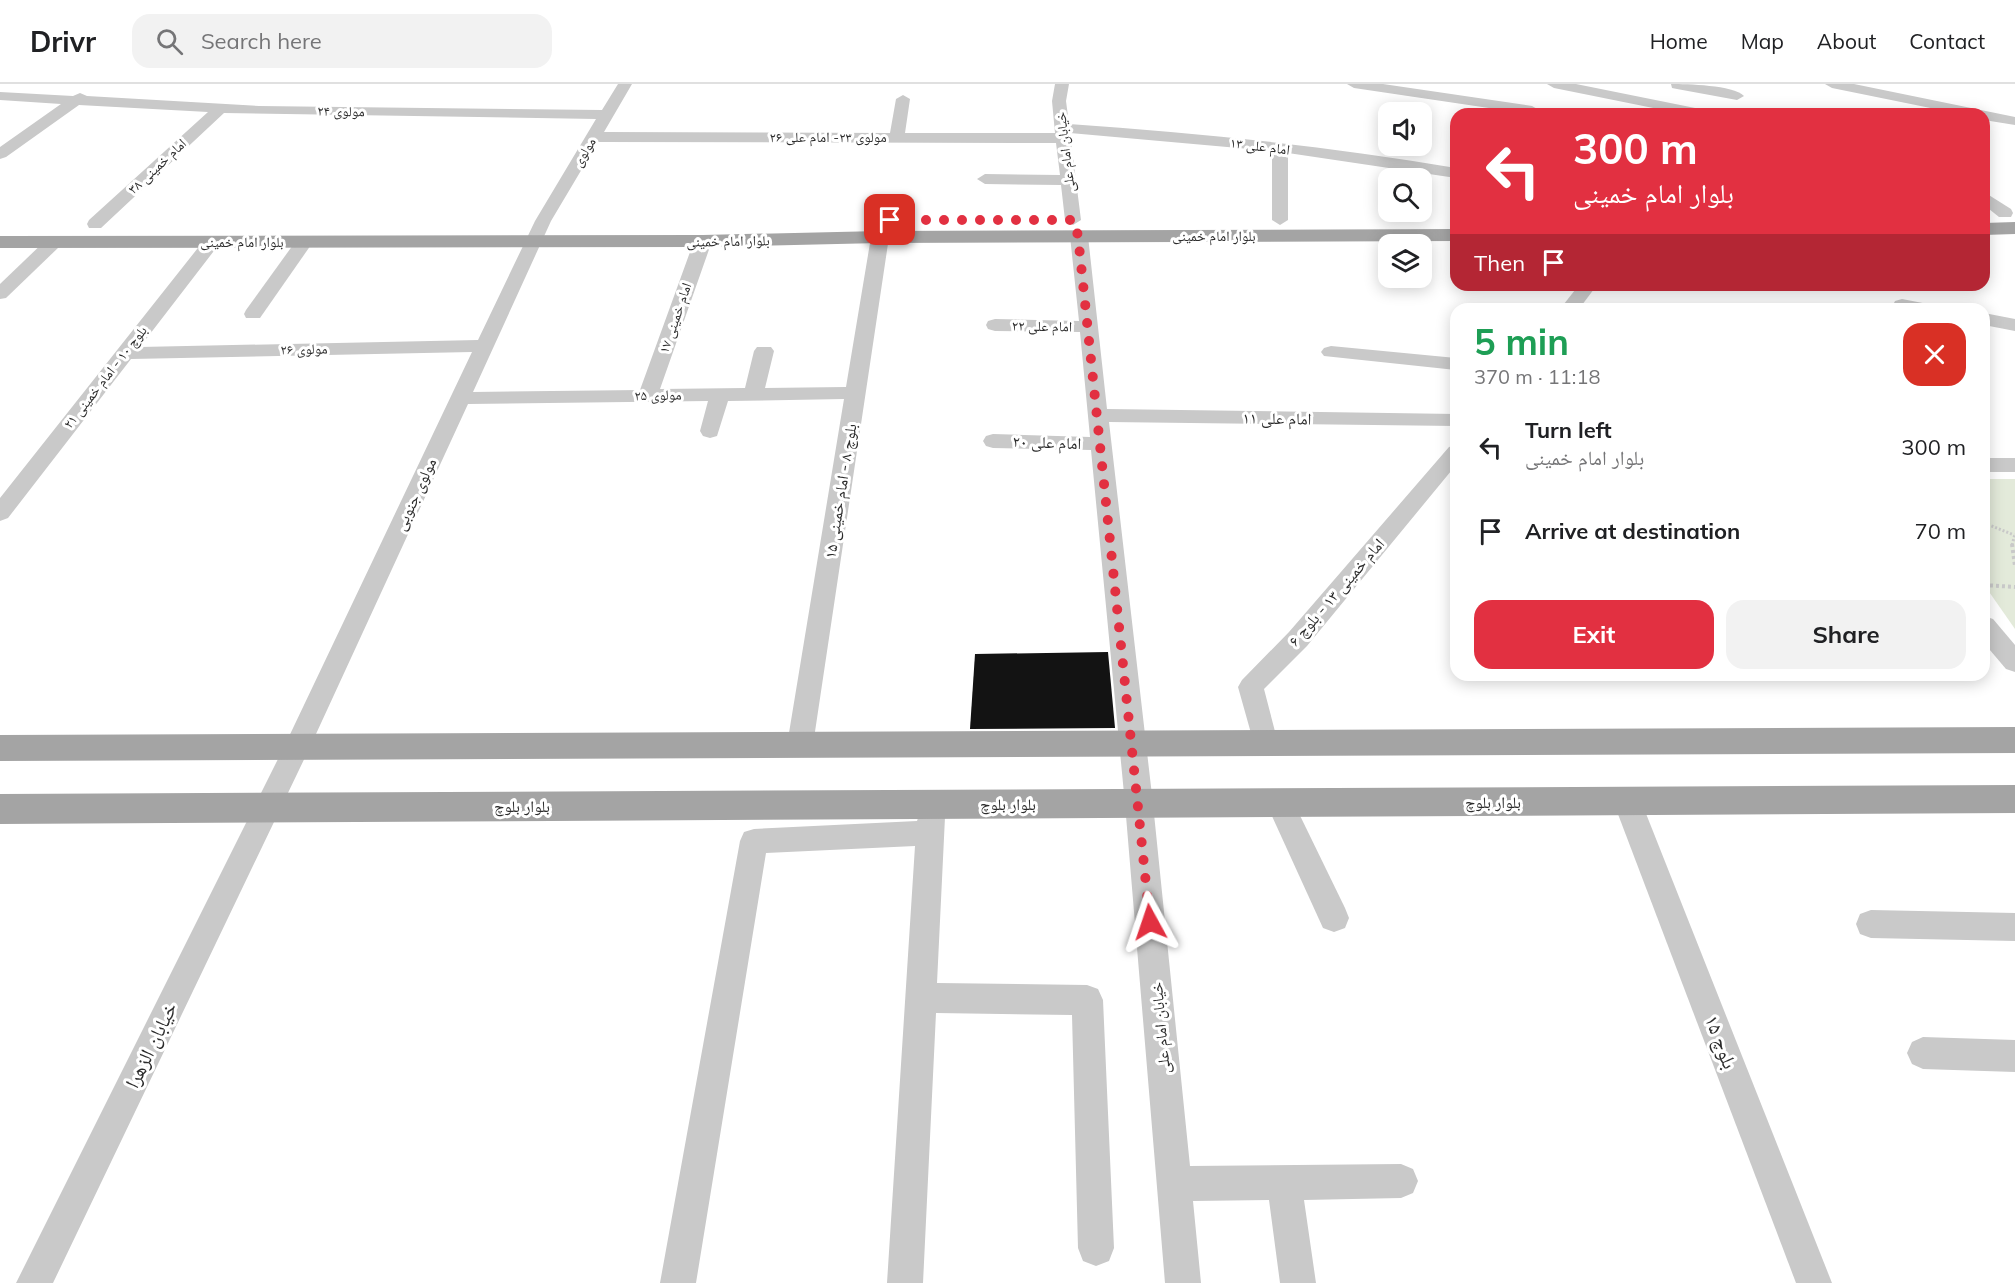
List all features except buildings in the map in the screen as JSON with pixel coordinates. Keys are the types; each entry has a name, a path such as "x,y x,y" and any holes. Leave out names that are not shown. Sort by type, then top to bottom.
{"main road":[{"path":"1990,226 2005,217"},
{"name":"بلوار امام خمینی","path":"0,242 703,241 880,237 1280,220 1450,218"},
{"name":"بلوار امام خمینی","path":"766,220 1450,235"},
{"name":"بلوار امام خمینی","path":"0,224 394,222"},
{"path":"0,748 2015,741"},
{"name":"بلوار بلوچ","path":"0,809 268,807 931,819 1139,804 2015,799"}],"street":[{"path":"0,154 98,84"},
{"name":"مولوی","path":"533,242 543,221 625,84"},
{"name":"خیابان امام علی","path":"1062,84 1059,101 1088,327 1133,743 1183,1283"},
{"path":"1354,84 1394,87 1509,108"},
{"path":"1554,84 1675,108"},
{"path":"1832,84 1953,108"},
{"path":"1677,85 1742,90"},
{"path":"1727,108 1742,90"},
{"path":"1532,108 1536,93"},
{"name":"مولوی ۲۴","path":"0,96 219,109 606,115"},
{"path":"897,137 903,99"},
{"name":"امام خمینی ۳۸","path":"95,224 219,109"},
{"path":"1990,116 2015,121"},
{"path":"1225,142 1232,122"},
{"name":"مولوی ۲۳- امام علی ۲۶","path":"593,137 774,131 897,137 1063,133"},
{"name":"امام علی ۱۳","path":"1063,133 1160,134 1385,161 1450,172"},
{"path":"1280,149 1280,220"},
{"path":"985,179 1069,180"},
{"path":"1990,203 2005,217"},
{"name":"بلوچ ۸ - امام خمینی ۱۵","path":"800,745 880,237"},
{"name":"امام خمینی ۱۷","path":"648,395 703,241"},
{"path":"0,294 54,242"},
{"path":"253,314 304,242"},
{"name":"مولوی جنوبی","path":"268,807 533,242"},
{"name":"بلوچ ۱۰ - امام خمینی ۲۱","path":"0,513 211,243"},
{"path":"1574,303 1583,291"},
{"path":"1990,321 2015,325"},
{"name":"امام علی ۲۲","path":"995,325 1088,327"},
{"name":"مولوی ۲۶","path":"124,353 484,346"},
{"path":"754,394 764,351"},
{"path":"1331,352 1450,363"},
{"name":"مولوی ۲۵","path":"460,398 856,393"},
{"path":"710,431 720,394"},
{"name":"امام علی ۱۱","path":"1098,415 1450,420"},
{"name":"امام علی ۲۰","path":"993,441 1101,444"},
{"name":"امام خمینی ۱۳ - بلوچ ۶","path":"1265,743 1251,687 1298,639 1450,459"},
{"path":"1990,465 2015,465"},
{"path":"1990,632 2015,662"},
{"name":"بلوچ ۱۵","path":"1627,801 1814,1283"},
{"path":"1280,803 1334,918"},
{"name":"خیابان الزهرا","path":"34,1283 268,807"},
{"path":"678,1283 754,841 931,819 905,1283"},
{"path":"1871,924 2015,927"},
{"path":"921,998 1087,1000 1096,1248"},
{"path":"1923,1053 2015,1056"},
{"path":"1174,1184 1401,1180"},
{"path":"1284,1183 1298,1283"}],"path":[{"path":"1990,525 2015,535 2012,538 2012,561 2015,566"},
{"path":"1990,585 2015,587"}],"green space":[{"path":"1990,479 2015,479 2015,629 1990,593"}],"route":[{"path":"890,220 1074,220 1078,236 1150,922"}]}
